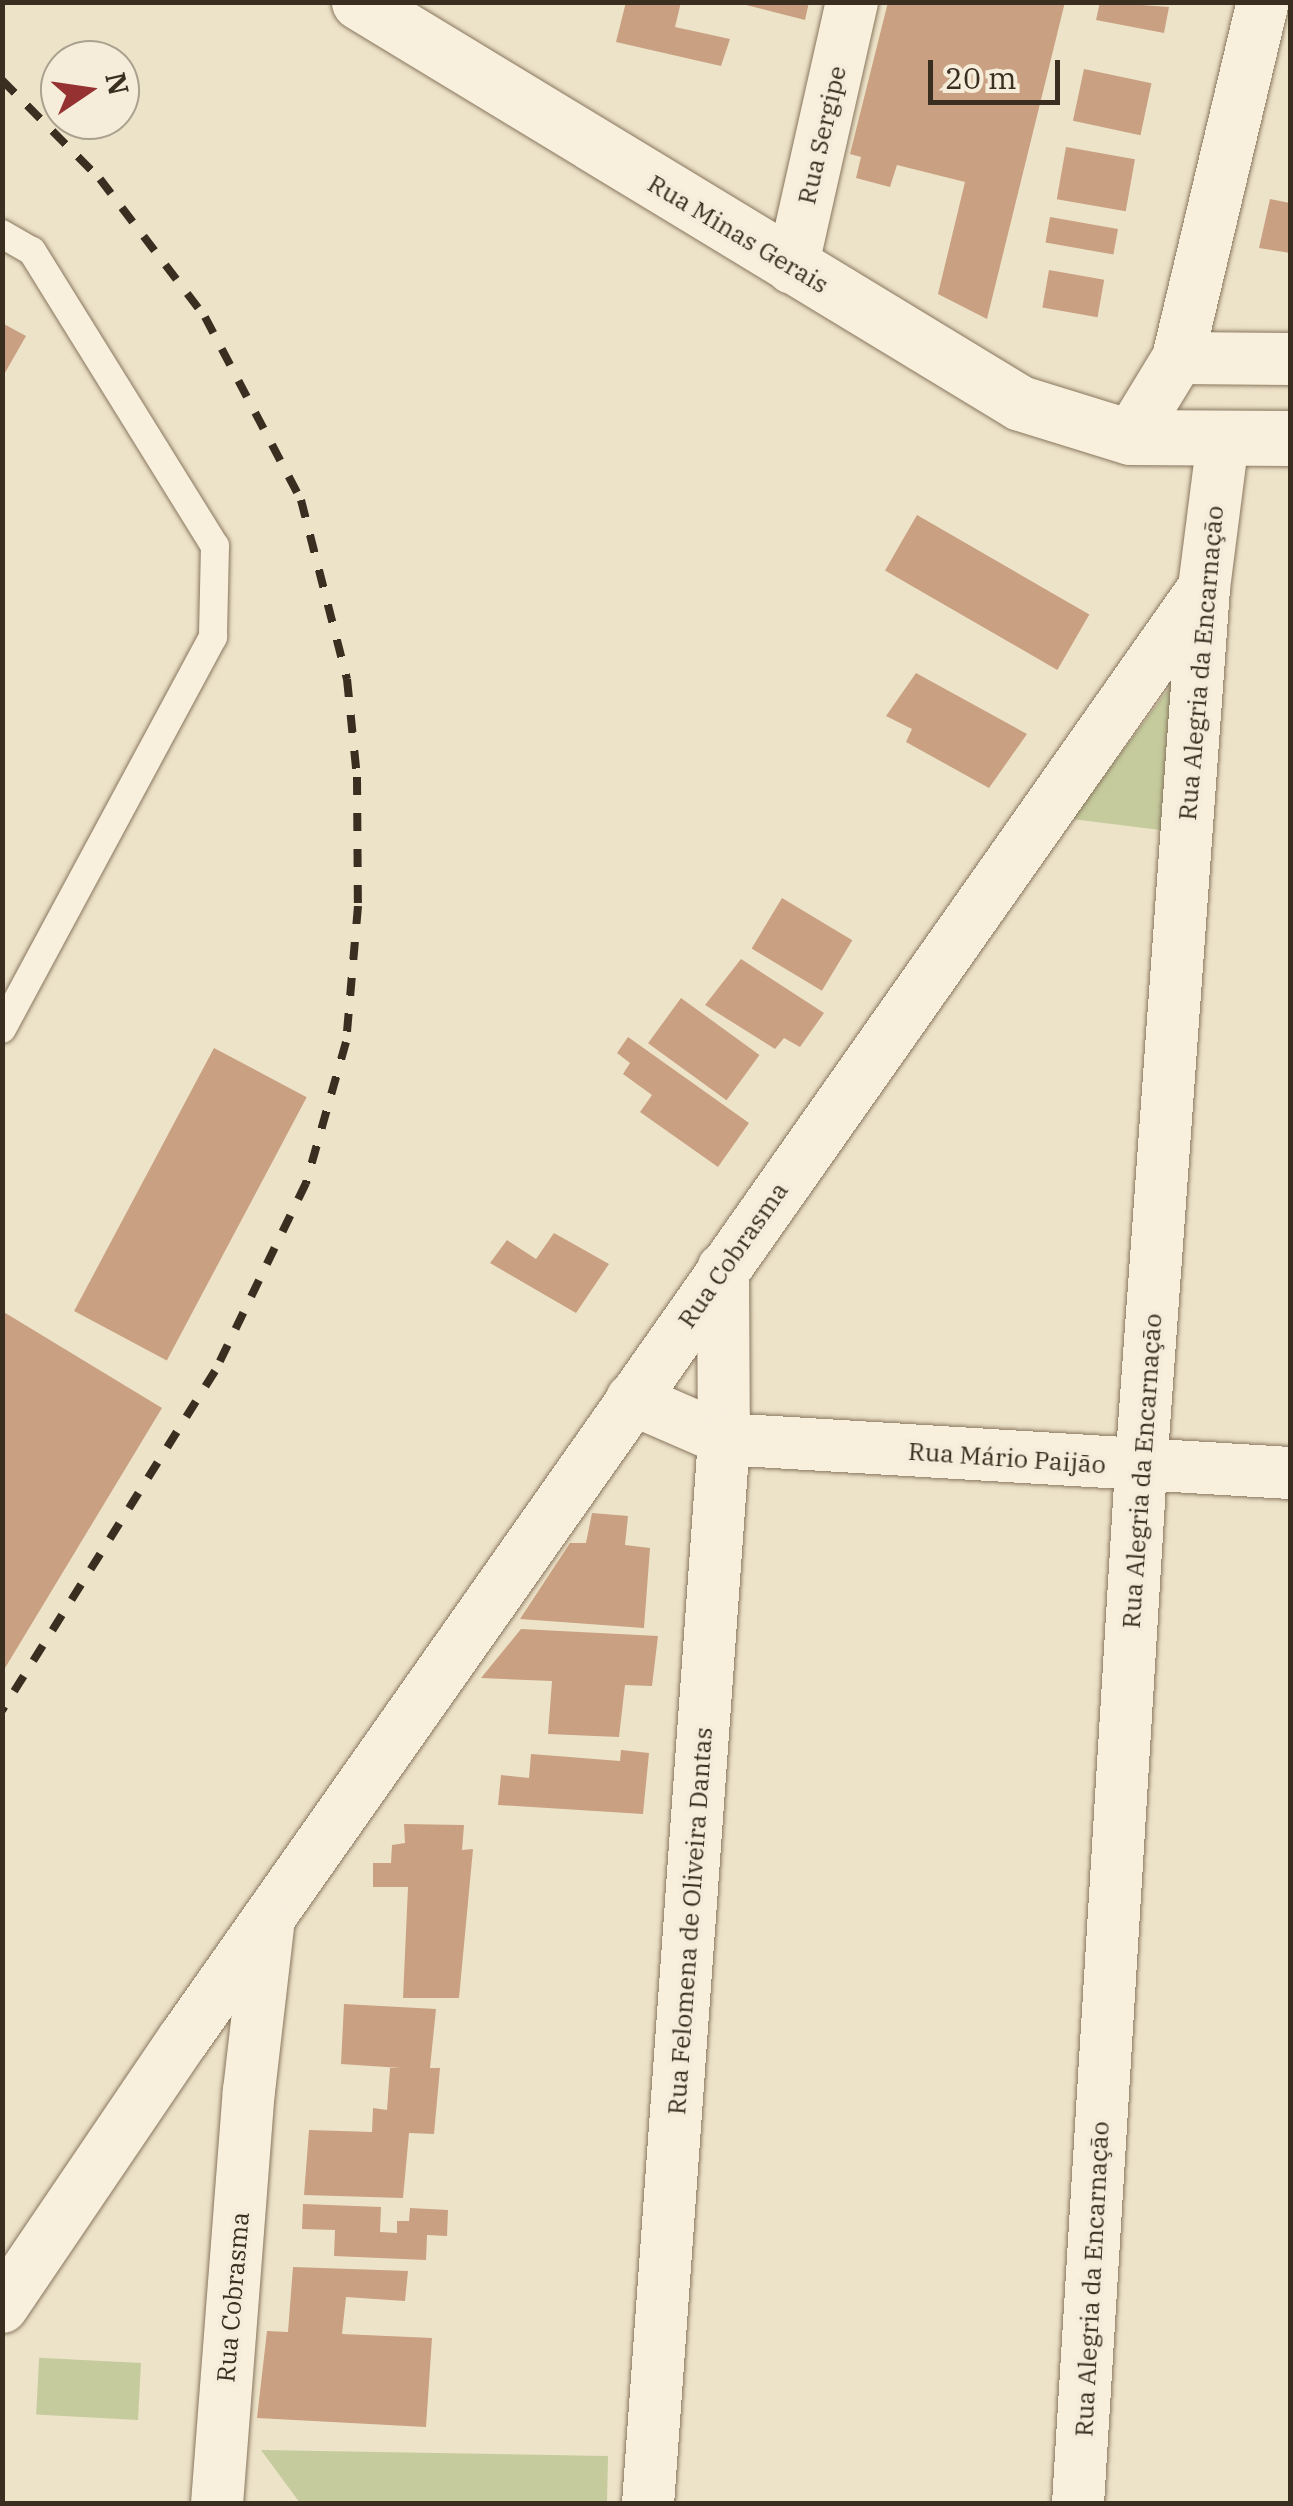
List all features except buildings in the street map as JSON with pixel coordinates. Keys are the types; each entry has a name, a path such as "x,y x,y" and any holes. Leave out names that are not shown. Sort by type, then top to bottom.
{"street":[{"name":"Rua Sergipe","path":"792,268 852,2"},
{"path":"1130,437 1178,358 1262,2"},
{"name":"Rua Minas Gerais","path":"384,9 792,268 1020,403 1130,437 1290,438"},
{"path":"1178,358 1290,360"},
{"name":"Rua Alegria da Encarnação","path":"1078,2504 1141,1467 1204,588 1223,439"},
{"name":"Rua Cobrasma","path":"2,2306 183,2040 268,1925 723,1269 1204,588"},
{"name":"Rua Felomena de Oliveira Dantas","path":"648,2504 724,1439 723,1269"},
{"path":"632,1399 724,1439"},
{"name":"Rua Mário Paijão","path":"724,1439 1290,1473"},
{"name":"Rua Cobrasma","path":"217,2504 249,2091 268,1925"},
{"path":"183,2040 204,2042 226,2055 249,2091"}],"lane":[{"path":"2,234 32,250 214,546 213,636 2,1029"}],"green space":[{"path":"1187,664 1176,832 1072,819"},
{"path":"39,2358 141,2363 138,2420 36,2415"},
{"path":"261,2450 608,2456 607,2503 300,2503"}],"railway":[{"path":"2,80 100,179 205,317 301,500 347,679 357,777 358,906 346,1042 306,1183 215,1371 2,1711"}]}
